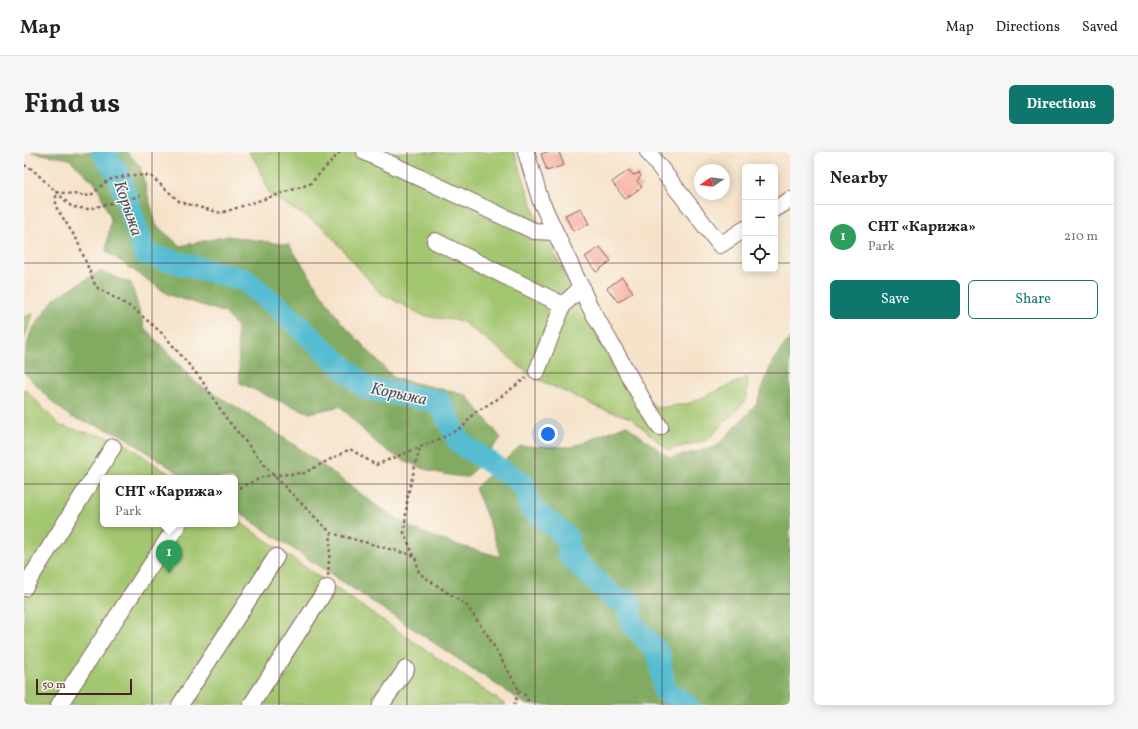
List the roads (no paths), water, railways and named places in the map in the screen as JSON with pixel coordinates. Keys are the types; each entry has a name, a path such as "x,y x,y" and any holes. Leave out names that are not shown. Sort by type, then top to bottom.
{"street":[{"path":"365,152 534,231 554,232"},
{"path":"526,152 540,199 589,305 645,404 660,427"},
{"path":"648,152 720,245 742,231"},
{"path":"778,207 790,200"},
{"path":"435,241 563,305"},
{"path":"537,371 563,305 582,287"},
{"path":"24,588 113,447"},
{"path":"59,705 176,527"},
{"path":"180,705 276,556"},
{"path":"251,705 327,588"},
{"path":"381,705 406,669"}],"waterway":[{"name":"Корыжа","path":"103,152 119,176 145,254 245,280 278,307 366,388 439,402 460,443 524,485 530,507 568,538 569,555 614,598 630,602 630,620 659,654 664,690 687,705"}],"place":[{"name":"СНТ «Карижа»","path":"169,573"}]}
